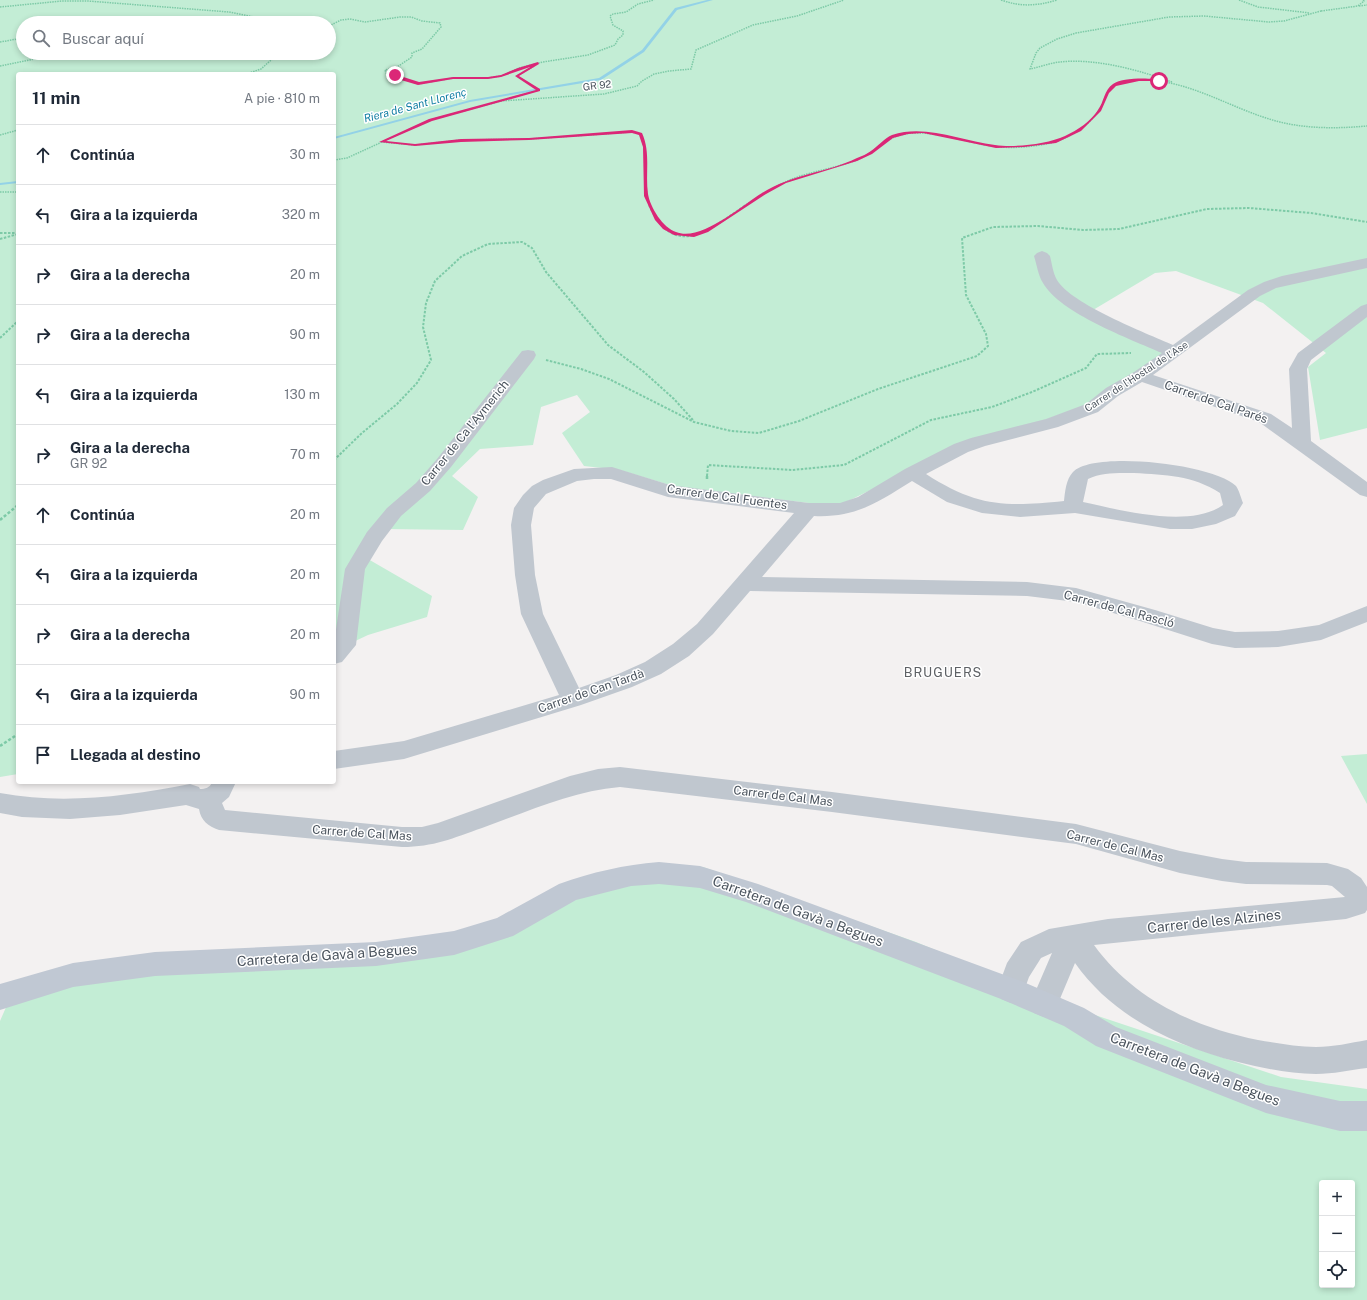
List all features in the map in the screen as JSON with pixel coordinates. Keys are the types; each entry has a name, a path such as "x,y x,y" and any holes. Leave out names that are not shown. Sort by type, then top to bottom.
{"main road":[{"name":"Carretera de Gavà a Begues","path":"0,996 73,975 155,964 376,954 454,943 504,928 575,890 596,883 631,875 659,873 700,877 749,892 1011,990 1074,1017 1106,1037 1266,1099 1340,1116 1367,1116"},
{"name":"Carretera de Gavà a Begues","path":"1074,1017 1098,1020 1261,1087 1333,1102 1367,1103"}],"street":[{"path":"1042,256 1050,281 1059,292 1088,311 1174,352"},
{"name":"Carrer de l'Hostal de l'Ase","path":"809,508 826,510 854,506 912,473 961,448 978,442 1052,423 1092,408 1112,392 1140,376 1174,352 1254,293 1282,281 1354,267 1367,263"},
{"path":"1302,443 1298,369 1304,357 1367,309"},
{"name":"Carrer de Ca l'Aymerich","path":"336,654 345,645 355,569 374,537 394,512 423,487 444,463 528,355"},
{"name":"Carrer de Cal Parés","path":"1140,376 1265,418 1302,443 1367,491"},
{"path":"912,473 953,498 981,507 1020,511 1072,507 1173,523 1192,523 1203,521 1228,512 1232,506 1233,500 1230,490 1218,481 1202,475 1157,468 1106,468 1085,471 1080,475 1072,507"},
{"name":"Carrer de Cal Fuentes","path":"573,698 559,673 532,614 525,575 521,525 524,508 539,490 562,478 574,475 594,473 612,474 668,490 809,508"},
{"name":"Carrer de Can Tardà","path":"336,760 404,750 573,698 624,681 653,668 681,650 704,628 809,508"},
{"name":"Carrer de Cal Rascló","path":"744,584 1027,589 1055,592 1076,595 1147,615 1212,636 1235,640 1278,639 1321,632 1349,622 1367,612"},
{"name":"Carrer de Cal Mas","path":"0,802 12,806 58,808 109,806 151,801 204,789 212,814 220,820 380,836 422,836 439,833 580,783 610,778 629,778 832,802 1076,834 1180,862 1222,870 1246,873 1327,874 1339,877 1352,886 1358,895 1356,905"},
{"name":"Carrer de les Alzines","path":"1011,990 1017,972 1031,950 1049,941 1108,931 1346,908 1356,905"},
{"path":"1044,1004 1072,937"},
{"path":"1072,937 1099,973 1154,1016 1175,1027 1215,1042 1280,1057 1308,1061 1367,1054"}],"path":[{"path":"336,23 350,19 364,22 411,17 422,21 440,23 441,28 422,49 412,53 412,57 397,67 385,70 386,73 418,84 453,78 478,79 501,76 519,68 538,63 588,55 616,45 618,39 623,35 623,31 613,25 610,16 613,14 626,12 638,4 654,0"},
{"name":"GR 92","path":"336,160 346,158 430,120 501,101 604,94 637,86 642,80 664,71 691,69 696,50 752,24 797,16 844,0"},
{"path":"1001,0 1014,6 1029,7 1057,0"},
{"path":"1239,0 1258,7 1288,12 1309,13 1367,5"},
{"path":"1358,6 1364,1 1363,0"},
{"path":"0,7 62,1 88,1 229,12 249,16"},
{"path":"1321,11 1284,21 1269,22 1204,16 1169,17 1076,33 1057,39 1040,48 1036,53 1030,69 1059,62 1093,62 1151,74 1180,84 1266,119 1294,126 1344,128 1367,126"},
{"path":"0,42 16,39"},
{"path":"0,66 30,60"},
{"path":"252,72 261,69 271,60"},
{"path":"501,101 539,90 517,76 538,63"},
{"path":"381,142 415,145 461,140 529,139 632,132 640,134 644,141 646,196 657,220 664,228 676,234 694,236 707,231 764,193 785,182 856,160 871,153 892,137 908,133 923,132 996,147 1024,146 1056,142 1080,130 1100,110 1108,93 1114,85 1139,80 1180,84"},
{"path":"0,135 16,131"},
{"path":"0,192 16,192"},
{"path":"528,355 581,369 609,379 694,422 731,431 759,433 798,421 878,389 977,356 988,346 986,334 966,295 962,238 993,227 1038,226 1083,230 1119,229 1207,209 1249,208 1312,214 1367,222"},
{"path":"0,233 16,234"},
{"path":"0,239 16,235"},
{"path":"336,458 362,433 396,404 417,382 431,360 423,326 426,303 435,281 462,256 488,244 509,241 522,242 532,248 546,272 608,345 644,372 674,399 694,422"},
{"path":"0,338 16,323"},
{"path":"705,495 708,465 792,470 844,465 931,420 992,407 1032,392 1086,368 1097,354 1137,353"},
{"path":"0,520 16,507"},
{"path":"0,746 16,735"}],"green space":[{"path":"0,0 1367,0 1367,428 1320,440 1308,367 1326,353 1263,303 1176,271 1155,273 1083,316 1164,353 1094,402 922,465 844,503 817,504 673,486 620,470 584,466 562,433 590,412 577,395 541,407 533,445 480,449 452,476 478,497 463,530 385,529 368,559 432,596 427,617 368,635 336,650 336,72 16,72 16,774 0,777"},
{"path":"1367,754 1367,804 1341,756"},
{"path":"644,865 703,867 916,942 1080,1010 1281,1077 1367,1089 1367,1300 0,1300 0,1021 18,980 384,947 488,928"}],"waterway":[{"name":"Riera de Sant Llorenç","path":"336,137 470,101 600,79 643,51 676,9 711,0"},
{"name":"Riera de Sant Llorenç","path":"0,184 16,182"}],"district":[{"name":"BRUGUERS","path":"943,672"}],"route":[{"path":"395,75 418,84 453,78 478,79 501,76 519,68 538,63 517,76 539,90 430,120 381,142 415,145 461,140 529,139 632,132 640,134 644,141 645,147 646,196 657,220 664,228 676,234 694,236 707,231 764,193 785,182 856,160 871,153 892,137 908,133 923,132 996,147 1024,146 1056,142 1080,130 1100,110 1108,93 1114,85 1139,80 1159,81"}]}
